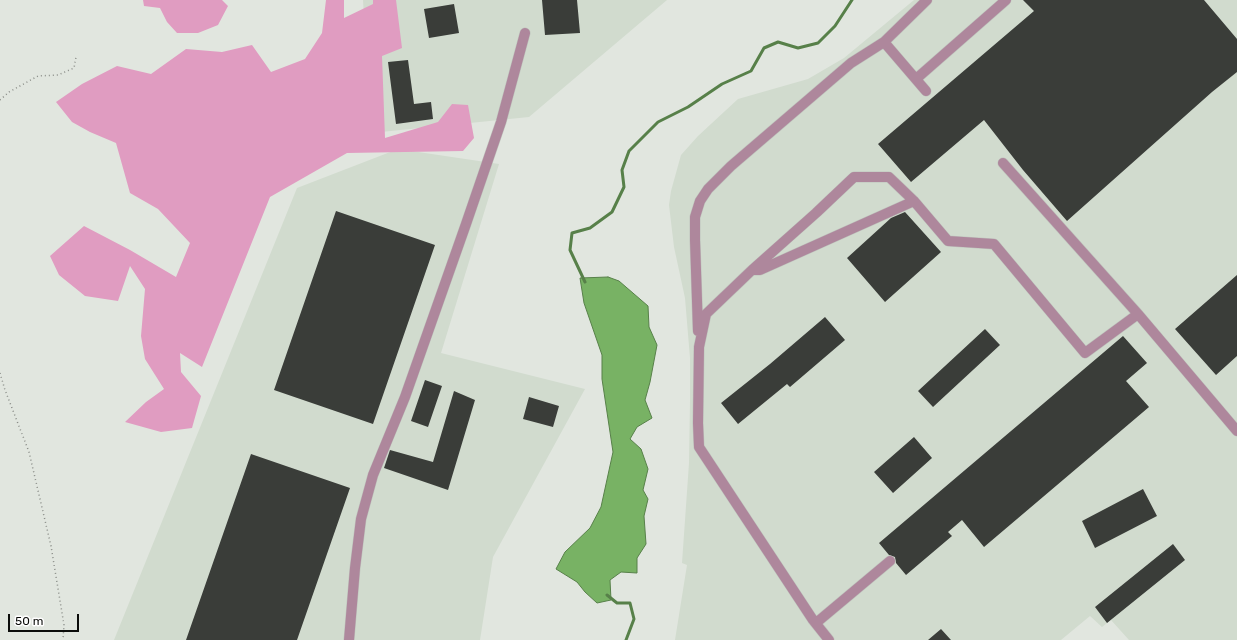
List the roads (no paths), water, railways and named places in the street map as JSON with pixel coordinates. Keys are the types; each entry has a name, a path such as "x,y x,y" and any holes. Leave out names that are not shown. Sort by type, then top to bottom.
{"lane":[{"path":"829,640 816,623 699,447 699,347 695,217 700,201 708,189 731,166 851,63 884,42 927,0"},
{"path":"916,79 1006,0"},
{"path":"348,640 361,519 373,475 405,397 469,216 500,122 525,33"},
{"path":"884,42 926,91"},
{"path":"1003,162 1138,314 1237,431"},
{"path":"699,347 706,314 854,177 889,177 914,201 948,241 994,244 1085,353 1138,314"},
{"path":"752,270 760,270 914,201"},
{"path":"816,623 890,561"}],"waterway":[{"path":"585,282 570,250 572,233 590,228 612,212 624,187 622,170 629,151 658,122 688,107 722,84 751,71 764,48 778,42 798,48 818,43 835,26 852,0"},
{"path":"607,595 617,603 630,603 634,619 626,640"}]}
